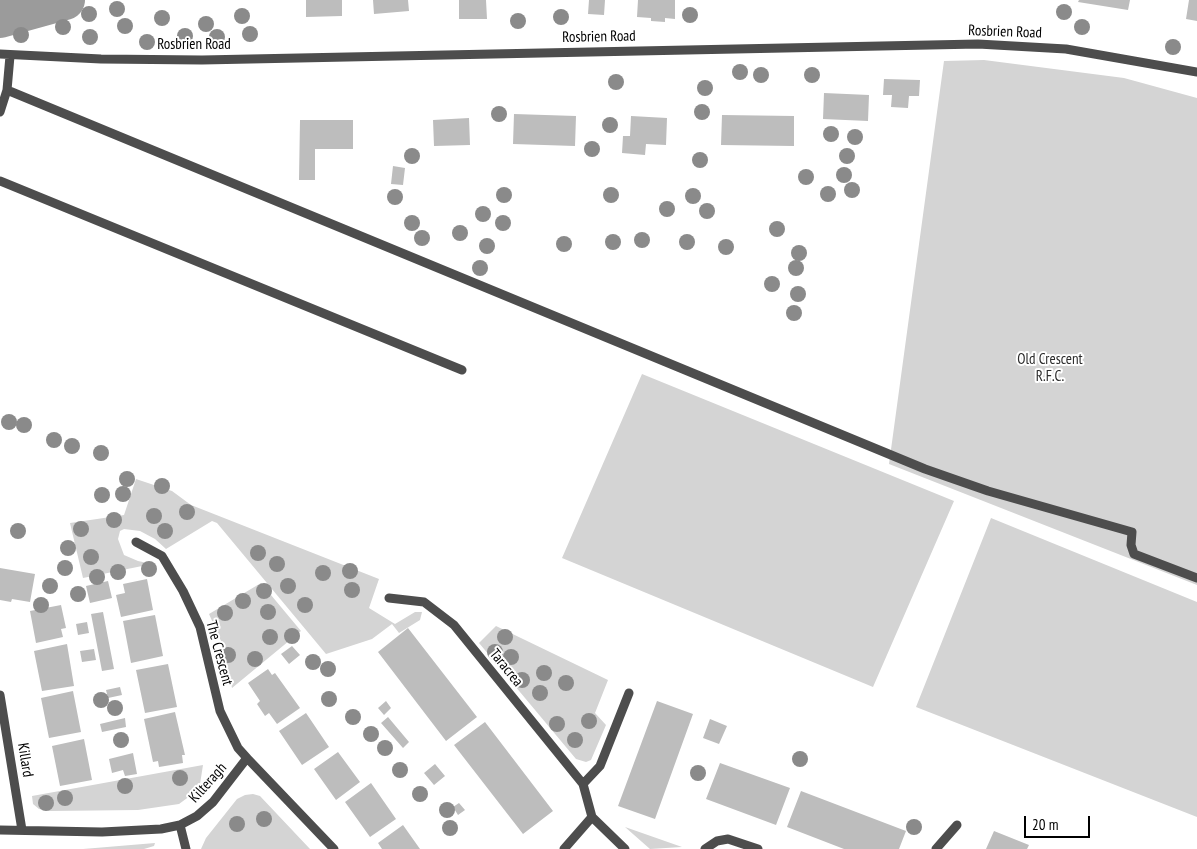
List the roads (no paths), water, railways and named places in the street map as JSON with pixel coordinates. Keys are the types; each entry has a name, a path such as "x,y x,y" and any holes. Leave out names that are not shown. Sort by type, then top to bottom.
{"street":[{"name":"Rosbrien Road","path":"0,54 10,56 101,59 202,60 978,44 1066,49 1197,72"},
{"path":"0,112 7,90 10,56"},
{"path":"7,90 925,469 988,491 1132,532 1131,544 1134,554 1197,578"},
{"path":"0,181 462,370"},
{"name":"The Crescent","path":"136,542 162,556 183,591 200,627 220,711 238,748 247,758"},
{"name":"Taracrea","path":"390,598 424,602 454,625 583,784 592,817"},
{"path":"583,784 600,766 629,693"},
{"name":"Killard","path":"0,695 22,830"},
{"name":"Kilteragh","path":"0,830 102,832 161,829 180,826 198,816 213,802 247,758 334,849"},
{"path":"564,849 592,817 625,849"},
{"path":"936,849 956,825"},
{"path":"180,826 186,849"},
{"path":"705,849 717,841 728,840 758,849"}],"waterway":[{"path":"0,18 65,0"}],"park label":[{"name":"Old Crescent R.F.C.","path":"1050,368"}]}
